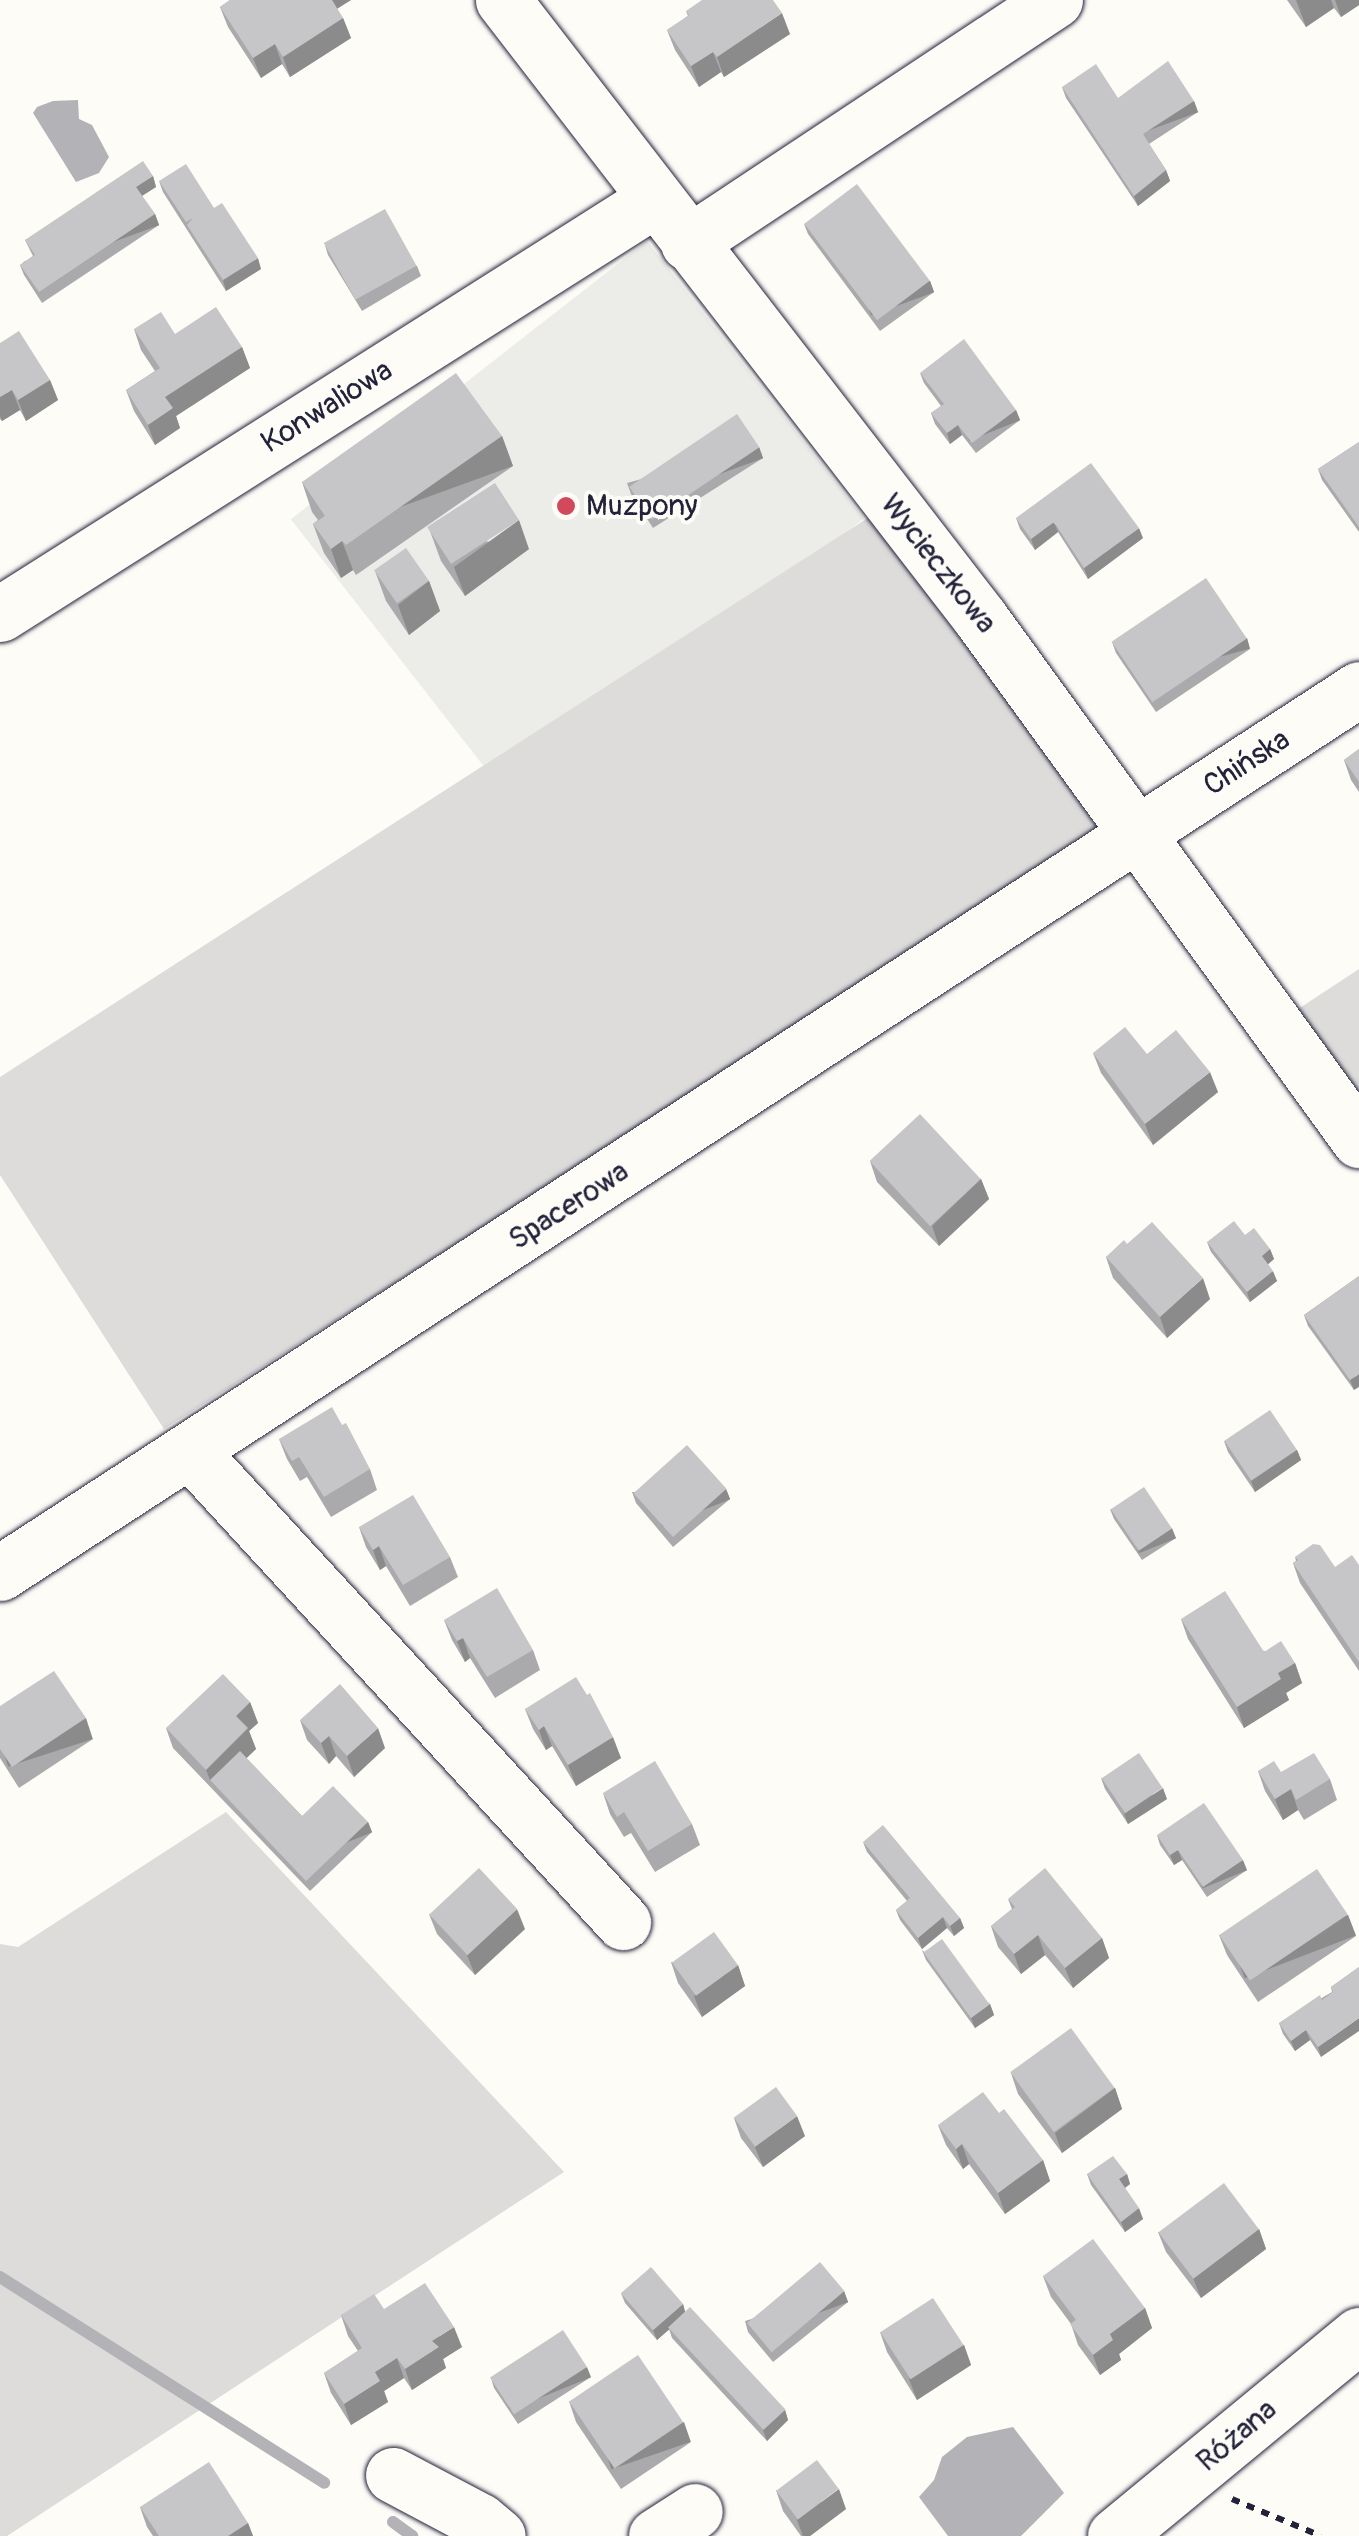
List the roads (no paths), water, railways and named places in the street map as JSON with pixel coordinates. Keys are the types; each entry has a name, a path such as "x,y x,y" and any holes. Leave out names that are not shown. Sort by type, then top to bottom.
{"street":[{"name":"Wycieczkowa","path":"503,0 982,619 1135,836 1359,1140"},
{"path":"688,243 1055,0"},
{"name":"Konwaliowa","path":"0,614 654,200"},
{"name":"Chińska","path":"1135,836 1359,689"},
{"name":"Spacerowa","path":"0,1572 1135,836"},
{"path":"190,1451 623,1922"},
{"name":"Różana","path":"1115,2536 1359,2334"},
{"path":"394,2475 480,2521 498,2536"}],"waterway":[{"path":"0,2277 324,2483"},
{"path":"393,2522 412,2536"}],"place":[{"name":"Muzpony","path":"566,506"}]}
